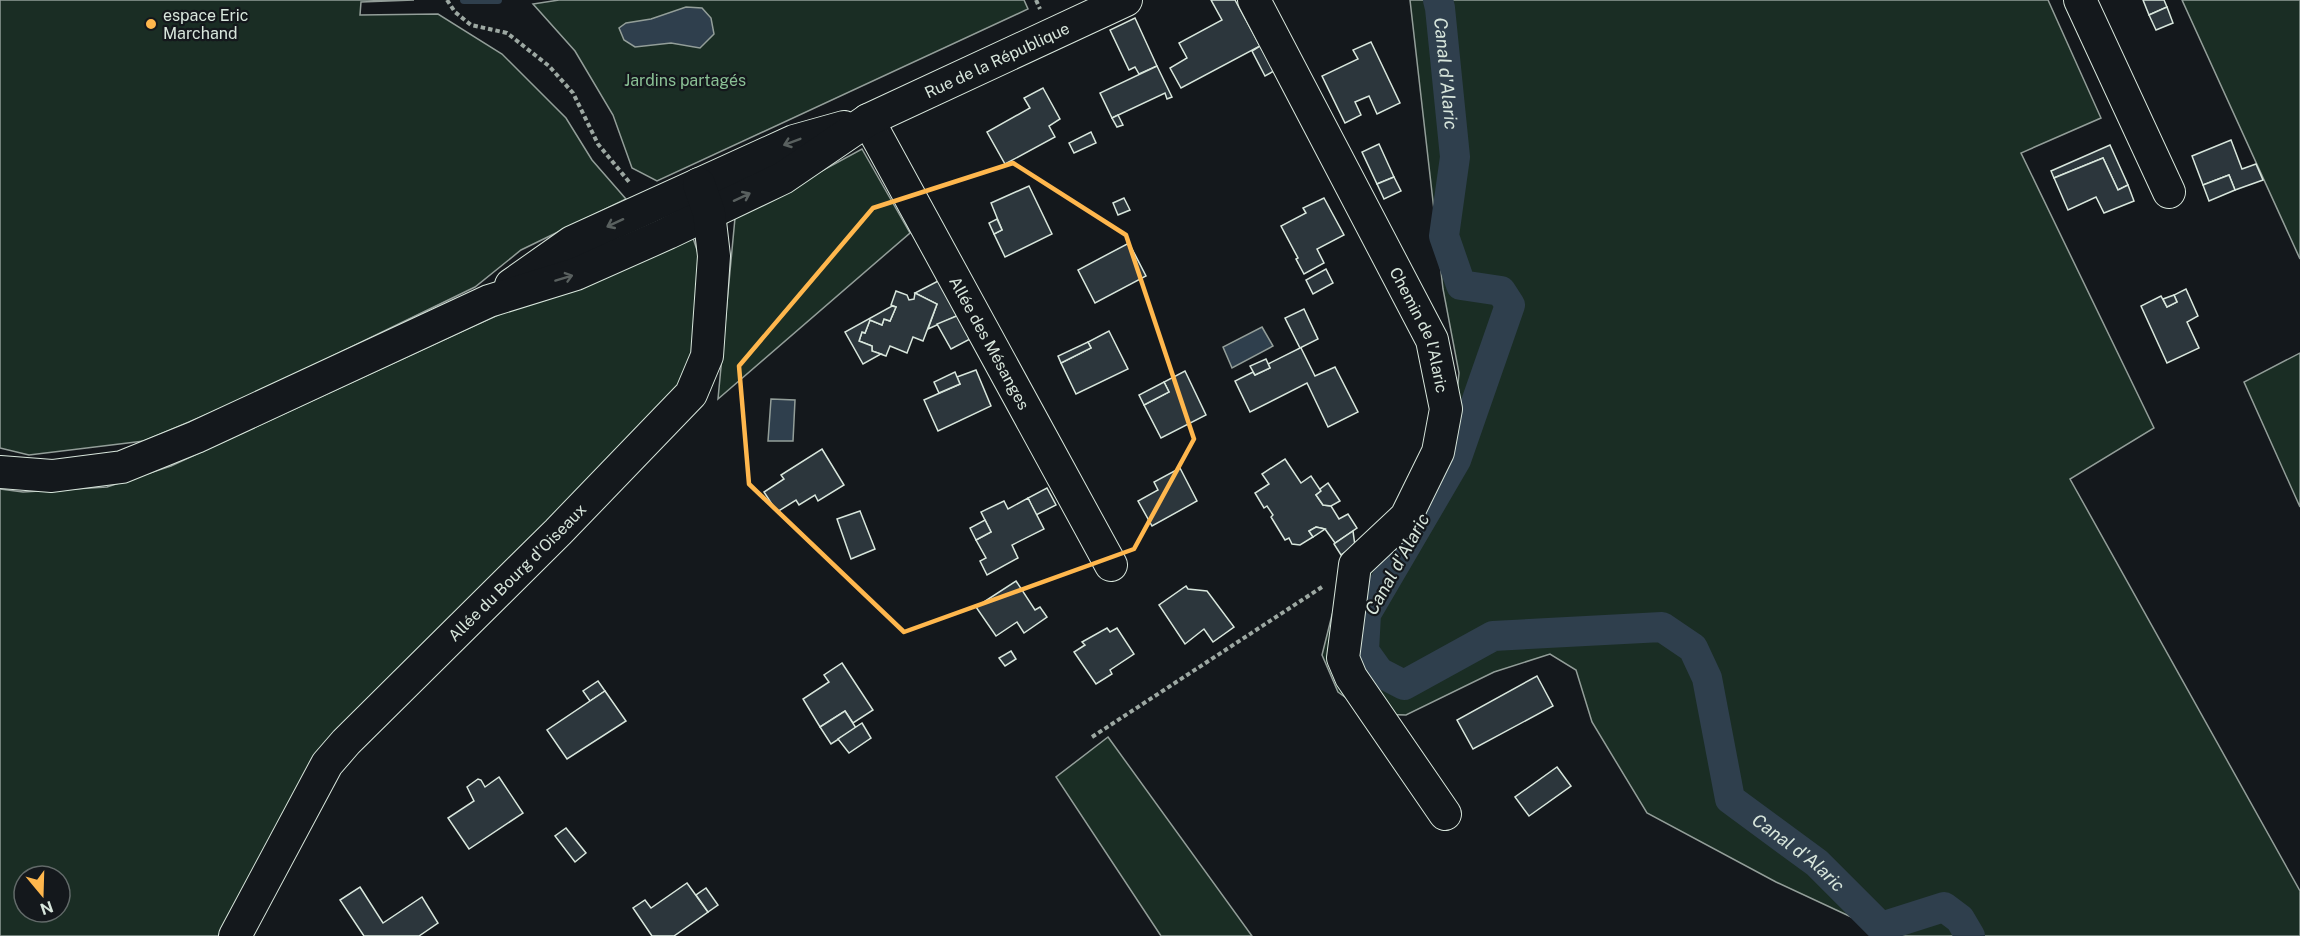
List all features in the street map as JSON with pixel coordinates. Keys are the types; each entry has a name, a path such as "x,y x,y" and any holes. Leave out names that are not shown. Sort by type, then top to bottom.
{"street":[{"name":"Rue de la République","path":"868,120 1126,0"},
{"name":"Chemin de l'Alaric","path":"1254,0 1432,340 1446,409 1438,452 1406,517 1355,565"},
{"path":"2080,0 2169,192"},
{"path":"489,301 572,242 794,141 868,120"},
{"path":"0,472 52,476 122,467 196,437 489,301 576,274 783,178 868,120"},
{"name":"Allée des Mésanges","path":"868,120 1111,565"},
{"name":"Allée du Bourg d'Oiseaux","path":"235,936 327,764 346,742 558,532 691,394 707,356 714,256 708,213 699,184"},
{"path":"1355,565 1343,658 1351,677 1445,814"}],"path":[{"path":"447,0 455,12 471,25 507,33 549,66 573,93 598,144 648,207"},
{"path":"1092,737 1355,565"}],"highlighted area":[{"path":"1013,163 1126,235 1194,439 1134,549 904,632 749,484 739,366 873,208"}],"green space":[{"path":"0,0 414,0 361,2 360,15 438,14 502,54 566,118 592,160 626,199 521,250 475,287 246,398 144,441 29,455 0,448"},
{"name":"Jardins partagés","path":"559,0 1024,0 1028,9 657,181 632,168 613,115 575,51 533,4"},
{"path":"1410,0 2048,0 2101,118 2021,153 2154,428 2070,479 2300,891 2300,936 1900,936 1862,922 1776,882 1647,813 1592,722 1576,670 1550,654 1494,672 1406,715 1369,714 1338,692 1322,655 1339,596 1453,432 1459,373 1443,289"},
{"path":"2182,0 2300,0 2300,259"},
{"path":"862,149 910,233 718,399 735,218"},
{"path":"690,229 699,256 695,366 677,395 381,689 222,936 0,936 0,489 23,492 107,487 171,466"},
{"path":"2300,353 2300,507 2244,382"},
{"path":"1108,737 1252,936 1161,936 1056,777"}],"water":[{"path":"686,7 702,8 711,18 714,34 700,48 671,43 635,47 624,40 619,28 626,23 651,19"},
{"path":"1262,327 1273,346 1232,368 1223,347"},
{"path":"771,399 795,400 793,441 768,441"}],"building":[{"path":"1211,0 1235,0 1260,46 1181,88 1170,68 1187,58 1179,43 1222,20"},
{"path":"2143,0 2164,0 2167,7 2149,15"},
{"path":"2167,7 2173,23 2156,30 2149,15"},
{"path":"1135,18 1157,66 1139,74 1135,67 1129,70 1110,30"},
{"path":"1371,42 1400,103 1377,114 1369,96 1355,102 1361,115 1345,123 1322,76 1358,59 1353,50"},
{"path":"1260,46 1274,71 1265,76 1252,51"},
{"path":"1157,66 1172,97 1167,99 1165,93 1112,118 1100,93"},
{"path":"1043,88 1060,119 1049,126 1055,137 1005,164 987,132 1030,108 1024,98"},
{"path":"1118,115 1123,125 1117,127 1112,118"},
{"path":"1091,132 1096,143 1074,153 1069,143"},
{"path":"2231,140 2242,169 2256,164 2263,180 2235,190 2229,175 2203,185 2192,156"},
{"path":"1379,144 1394,177 1377,184 1362,152"},
{"path":"2110,145 2128,185 2118,190 2103,158 2054,178 2051,171"},
{"path":"2103,158 2118,190 2128,185 2134,201 2104,213 2096,197 2068,210 2054,178"},
{"path":"2229,175 2235,190 2209,201 2203,185"},
{"path":"1394,177 1401,191 1384,199 1377,184"},
{"path":"1029,186 1052,234 1005,257 994,234 1002,230 991,203"},
{"path":"1124,198 1130,210 1118,215 1113,203"},
{"path":"1324,198 1344,235 1317,249 1324,263 1304,274 1281,226 1306,213 1303,208"},
{"path":"997,219 1002,230 994,234 989,223"},
{"path":"1129,243 1146,276 1095,303 1078,270"},
{"path":"1326,269 1333,283 1313,294 1306,280"},
{"path":"940,280 959,315 928,329 937,304 915,293"},
{"path":"2186,289 2198,316 2187,322 2199,348 2167,363 2141,306 2161,296 2167,307 2177,302 2174,295"},
{"path":"896,291 907,295 909,300 914,299 915,293 937,304 923,341 913,337 907,353 890,346 886,356 872,351 872,346 859,341 870,320 882,325 884,319 890,321 896,307 891,305"},
{"path":"2174,295 2177,302 2167,307 2163,299"},
{"path":"892,306 896,307 890,321 884,319 882,325 870,320 865,333 862,332 859,341 872,346 872,351 881,354 863,364 845,332"},
{"path":"1304,309 1318,339 1300,348 1285,318"},
{"path":"959,315 972,338 951,349 937,324"},
{"path":"1109,331 1128,369 1076,394 1061,363 1091,348 1088,342"},
{"path":"1088,342 1091,348 1061,363 1058,356"},
{"path":"1301,348 1315,376 1335,367 1358,412 1328,427 1307,383 1250,412 1235,381 1253,372 1255,375 1270,368 1268,364"},
{"path":"1266,359 1270,368 1255,375 1250,366"},
{"path":"976,370 991,406 938,431 924,400 960,384 957,377"},
{"path":"1185,371 1206,415 1161,438 1144,405 1169,392 1164,382"},
{"path":"955,372 960,384 939,393 934,382"},
{"path":"1164,382 1169,392 1144,405 1139,395"},
{"path":"822,449 844,485 818,501 815,495 799,505 796,500 777,512 764,492 784,479 781,475"},
{"path":"1285,459 1301,483 1311,476 1321,491 1316,495 1323,505 1331,506 1339,519 1348,514 1357,528 1335,543 1325,529 1316,527 1309,531 1313,537 1300,545 1292,544 1289,538 1285,540 1271,517 1273,515 1267,506 1264,508 1255,493 1269,484 1262,474"},
{"path":"1180,468 1197,501 1152,526 1138,501 1158,490 1154,482"},
{"path":"1328,483 1340,501 1331,506 1323,505 1316,495"},
{"path":"1047,488 1056,505 1036,515 1028,498"},
{"path":"1028,498 1044,529 1012,545 1018,558 987,575 980,561 986,558 976,540 991,532 981,512 1004,501 1008,509"},
{"path":"860,511 875,549 851,559 837,519"},
{"path":"985,520 991,532 976,540 970,528"},
{"path":"1316,527 1325,529 1313,537 1309,531"},
{"path":"1353,531 1355,546 1341,555 1334,544"},
{"path":"1016,581 1035,610 1040,607 1047,617 1024,633 1017,622 996,636 976,607"},
{"path":"1186,586 1188,589 1207,591 1234,627 1213,642 1204,629 1185,644 1159,605"},
{"path":"1107,628 1110,632 1117,628 1134,654 1110,670 1112,674 1096,684 1074,652 1085,645 1082,642"},
{"path":"1011,651 1016,659 1005,666 999,658"},
{"path":"842,663 873,710 853,723 845,711 820,727 803,699 829,682 824,675"},
{"path":"1537,676 1553,706 1473,749 1457,720"},
{"path":"598,681 605,691 590,701 583,691"},
{"path":"605,691 626,721 567,759 547,730"},
{"path":"845,711 856,728 831,744 820,727"},
{"path":"862,723 871,738 849,753 838,739"},
{"path":"1557,767 1571,786 1529,816 1515,797"},
{"path":"499,777 523,813 469,849 448,818 474,801 467,787 478,779 485,787"},
{"path":"566,828 586,853 575,862 555,836"},
{"path":"687,883 708,912 674,936 652,936 633,908 645,900 651,908"},
{"path":"360,887 383,923 422,897 438,923 419,936 364,936 340,900"},
{"path":"706,888 718,905 708,912 696,895"}],"waterway":[{"path":"464,0 498,0"},
{"name":"Canal d'Alaric","path":"1438,0 1455,157 1444,236 1461,285 1501,291 1510,305 1456,460 1366,614 1364,651 1379,672 1404,685 1493,636 1662,627 1693,648 1707,678 1730,799 1817,863 1881,927 1944,907 1960,919 1970,936"}],"place":[{"name":"espace Eric Marchand","path":"151,24"}]}
